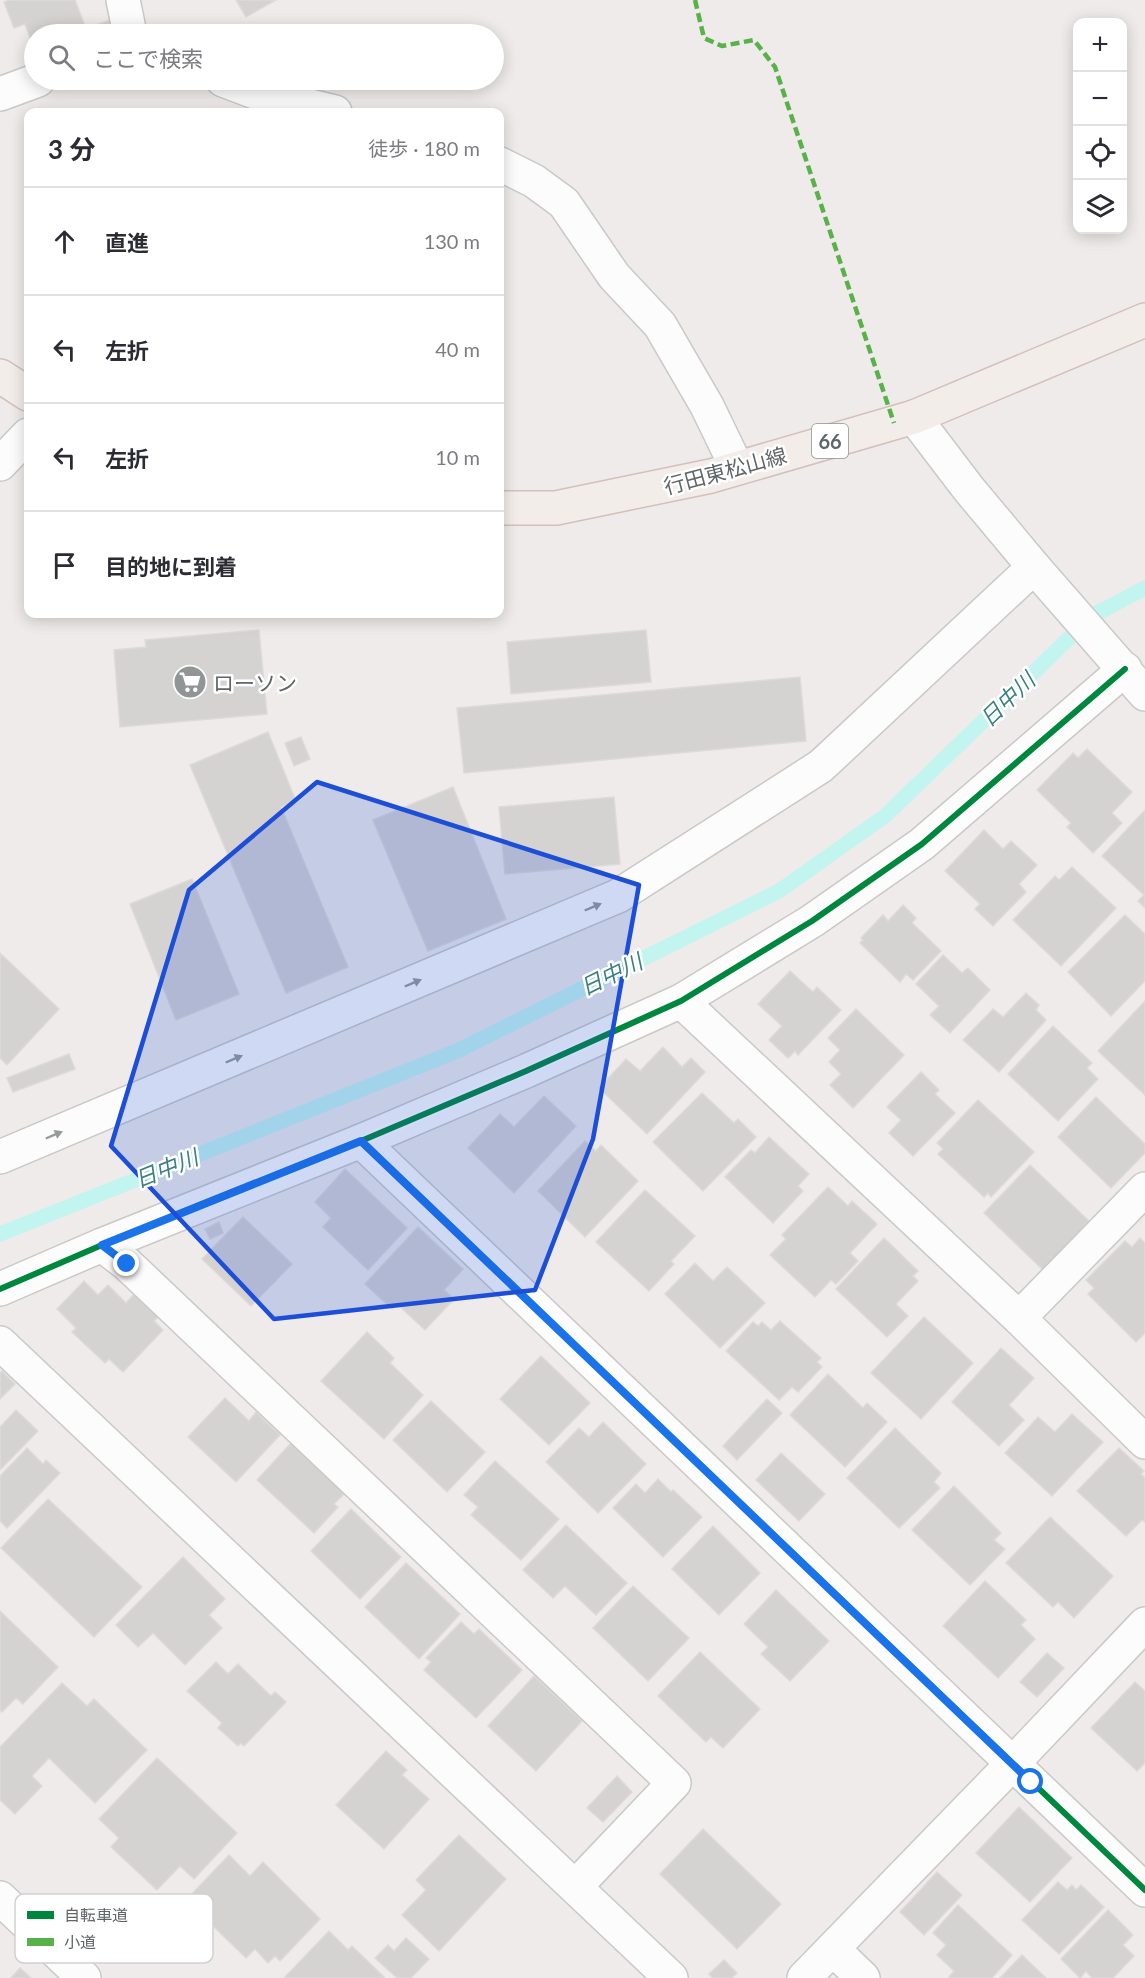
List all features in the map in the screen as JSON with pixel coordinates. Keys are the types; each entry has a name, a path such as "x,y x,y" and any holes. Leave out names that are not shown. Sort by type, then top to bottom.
{"main road":[{"name":"行田東松山線","path":"504,508 556,508 711,476 914,417 1145,320"},
{"path":"0,376 24,391"}],"street":[{"path":"123,0 128,24"},
{"path":"0,94 24,85"},
{"path":"249,90 318,108"},
{"path":"504,166 534,181 564,203 614,276 660,325 707,406 737,468"},
{"path":"914,417 968,488 1034,567 1145,693"},
{"path":"0,464 24,439"},
{"path":"0,1157 618,896 821,766 1034,567"},
{"path":"0,1289 102,1245 361,1141 526,1071 681,1001 812,921 922,844 1125,669"},
{"path":"681,1001 1019,1318 1145,1442"},
{"path":"361,1141 1145,1890"},
{"path":"1019,1318 1145,1189"},
{"path":"102,1245 127,1264 674,1783 576,1886"},
{"path":"0,1343 671,1978"},
{"path":"804,1978 1145,1624"},
{"path":"0,1898 15,1912"},
{"path":"833,1949 863,1978"},
{"path":"68,1963 84,1978"}],"highlighted area":[{"path":"317,782 639,885 593,1139 535,1290 274,1319 111,1146 189,890"}],"building":[{"path":"10,0 75,0 84,24 24,24 14,28 4,2"},
{"path":"236,0 276,0 246,17"},
{"path":"110,20 112,24 99,24"},
{"name":"ローソン","path":"259,630 267,714 120,727 114,650 146,647 145,640"},
{"path":"646,630 651,682 511,694 507,642"},
{"path":"800,677 806,741 464,773 457,708"},
{"path":"268,732 296,801 281,807 348,967 286,993 190,765"},
{"path":"301,737 310,759 294,766 285,743"},
{"path":"1087,749 1132,792 1112,813 1122,823 1093,853 1067,827 1071,823 1037,790 1073,753 1078,758"},
{"path":"453,787 506,919 428,951 373,820"},
{"path":"614,797 620,864 505,874 499,807"},
{"path":"1145,810 1145,908 1138,901 1144,895 1102,856"},
{"path":"984,830 1003,849 1011,841 1037,865 1019,884 1026,892 993,926 975,909 980,904 945,871"},
{"path":"1072,867 1116,908 1061,966 1013,920 1055,876 1059,880"},
{"path":"192,879 239,994 176,1020 130,904"},
{"path":"903,905 916,918 912,923 941,951 913,980 906,974 900,982 860,943 863,940 861,938 883,915 888,921"},
{"path":"1125,915 1145,934 1145,981 1111,1016 1068,972"},
{"path":"0,953 59,1009 7,1065 0,1058"},
{"path":"943,955 962,973 968,968 990,990 950,1033 930,1015 939,1006 916,984"},
{"path":"790,971 813,992 817,987 841,1010 798,1055 795,1051 788,1058 769,1040 782,1026 758,1004"},
{"path":"1026,993 1039,1005 1036,1010 1046,1020 999,1072 963,1040 993,1009 1003,1017"},
{"path":"1145,1001 1145,1095 1098,1051"},
{"path":"856,1009 904,1055 853,1108 830,1085 841,1074 829,1062 840,1050 828,1038"},
{"path":"1053,1026 1092,1063 1087,1068 1098,1079 1058,1121 1008,1074"},
{"path":"663,1047 682,1067 691,1058 705,1072 647,1134 599,1088 626,1059 640,1071"},
{"path":"69,1054 75,1069 13,1092 7,1078"},
{"path":"921,1072 939,1090 935,1094 955,1113 913,1156 889,1133 901,1120 887,1107"},
{"path":"702,1093 734,1123 738,1119 756,1137 703,1191 653,1142"},
{"path":"544,1096 576,1126 514,1193 468,1148 500,1114 514,1127"},
{"path":"1096,1097 1145,1144 1145,1153 1111,1188 1058,1137"},
{"path":"978,1100 1034,1152 991,1197 988,1193 984,1197 938,1154 943,1149 937,1143"},
{"path":"769,1137 809,1174 798,1186 803,1191 773,1223 725,1177 751,1150 755,1153"},
{"path":"585,1141 596,1151 601,1145 638,1181 585,1237 538,1191"},
{"path":"1030,1165 1089,1221 1043,1270 984,1213"},
{"path":"345,1169 407,1228 368,1270 323,1227 331,1218 315,1202"},
{"path":"828,1187 848,1206 852,1201 877,1224 850,1253 858,1261 836,1284 831,1280 815,1297 770,1255 786,1239 782,1235"},
{"path":"645,1190 695,1236 671,1261 674,1264 649,1291 596,1242"},
{"path":"243,1217 292,1264 251,1306 202,1259"},
{"path":"219,1222 223,1233 210,1239 205,1229"},
{"path":"418,1227 463,1269 444,1290 454,1299 425,1330 397,1304 392,1309 365,1284"},
{"path":"884,1238 918,1271 913,1276 918,1281 896,1304 908,1316 887,1337 836,1289"},
{"path":"1140,1238 1145,1243 1145,1333 1136,1342 1088,1294 1094,1288 1086,1280 1125,1241 1132,1247"},
{"path":"695,1263 713,1281 727,1267 765,1303 720,1348 665,1294"},
{"path":"84,1281 98,1295 108,1285 126,1303 135,1293 159,1316 154,1321 163,1330 123,1372 109,1359 105,1363 72,1332 76,1328 57,1309"},
{"path":"924,1317 973,1363 921,1419 871,1373"},
{"path":"780,1321 821,1358 817,1362 822,1367 798,1392 792,1387 779,1400 726,1351 753,1322 758,1326 762,1322 771,1330"},
{"path":"367,1332 394,1358 390,1363 423,1395 384,1439 321,1381"},
{"path":"1001,1348 1034,1378 1009,1405 1024,1420 999,1446 952,1402"},
{"path":"541,1356 590,1403 549,1445 500,1399"},
{"path":"2,1371 15,1384 0,1399 0,1373"},
{"path":"828,1374 863,1408 867,1403 887,1422 845,1467 790,1415"},
{"path":"225,1398 249,1421 256,1412 280,1435 236,1482 188,1437"},
{"path":"767,1399 782,1413 737,1460 723,1446"},
{"path":"431,1401 485,1452 447,1492 393,1440"},
{"path":"16,1410 38,1431 0,1470 0,1427"},
{"path":"1072,1414 1103,1442 1052,1496 1005,1453 1038,1417 1055,1432"},
{"path":"603,1422 646,1464 598,1513 546,1462 579,1428 589,1437"},
{"path":"895,1428 941,1473 934,1482 940,1488 899,1528 847,1478"},
{"path":"291,1443 345,1493 334,1504 338,1507 314,1533 257,1480"},
{"path":"27,1448 43,1464 46,1460 60,1473 7,1528 0,1521 0,1476"},
{"path":"1119,1448 1144,1471 1141,1474 1145,1478 1145,1522 1142,1520 1126,1536 1077,1491"},
{"path":"781,1453 825,1494 799,1521 756,1480"},
{"path":"495,1461 559,1519 521,1560 471,1515 478,1507 464,1495"},
{"path":"658,1479 702,1517 663,1557 613,1508 636,1484 645,1493"},
{"path":"954,1486 1001,1533 994,1540 1005,1549 970,1585 912,1530"},
{"path":"48,1499 142,1587 94,1637 1,1548"},
{"path":"351,1509 401,1557 360,1599 311,1551"},
{"path":"1050,1517 1113,1576 1074,1618 1058,1602 1053,1607 1006,1563"},
{"path":"566,1525 627,1583 596,1615 565,1586 553,1598 523,1570"},
{"path":"713,1526 760,1573 719,1615 672,1569"},
{"path":"183,1557 225,1599 209,1615 222,1628 185,1665 153,1633 138,1647 116,1625"},
{"path":"406,1563 460,1614 419,1659 365,1607"},
{"path":"985,1581 1026,1620 1021,1625 1035,1639 998,1678 943,1626"},
{"path":"633,1586 689,1638 648,1681 593,1628"},
{"path":"776,1590 829,1641 790,1681 761,1654 768,1647 744,1624"},
{"path":"0,1611 58,1667 23,1704 16,1698 2,1712 0,1710"},
{"path":"461,1622 474,1634 479,1629 522,1670 476,1718 424,1670 431,1662 426,1658"},
{"path":"700,1652 760,1709 723,1748 711,1737 706,1742 658,1696"},
{"path":"1047,1653 1064,1668 1037,1697 1020,1682"},
{"path":"216,1662 228,1674 238,1664 271,1696 275,1692 286,1702 244,1746 241,1743 238,1746 218,1728 222,1723 187,1691"},
{"path":"534,1676 582,1721 536,1771 488,1726"},
{"path":"1135,1682 1145,1691 1145,1763 1137,1771 1091,1728"},
{"path":"62,1683 87,1706 94,1699 147,1750 95,1803 49,1758 32,1776 42,1786 15,1814 0,1800 0,1747"},
{"path":"386,1751 407,1770 402,1775 429,1799 384,1849 336,1805"},
{"path":"157,1758 237,1833 194,1879 180,1866 157,1890 111,1847 119,1838 99,1819"},
{"path":"617,1776 632,1792 603,1822 587,1808"},
{"path":"1019,1807 1072,1858 1030,1902 976,1853"},
{"path":"703,1829 781,1904 737,1949 660,1874"},
{"path":"459,1835 506,1879 439,1951 402,1915 426,1890 416,1880"},
{"path":"229,1855 250,1876 263,1862 320,1919 280,1961 275,1956 268,1963 255,1949 246,1958 213,1926 213,1894 192,1894"},
{"path":"937,1872 962,1895 924,1935 900,1912"},
{"path":"1058,1882 1067,1890 1072,1885 1076,1890 1081,1885 1104,1907 1059,1954 1022,1920"},
{"path":"958,1905 1012,1955 992,1978 950,1978 954,1971 937,1955 946,1945 933,1933"},
{"path":"1108,1910 1133,1935 1123,1945 1134,1956 1113,1978 1092,1978 1086,1971 1080,1978 1061,1959"},
{"path":"329,1931 348,1950 352,1946 385,1978 284,1978"},
{"path":"406,1938 429,1959 411,1978 397,1978 375,1958 388,1945 394,1951"},
{"path":"1022,1955 1046,1978 1000,1978"},
{"path":"724,1960 737,1973 732,1978 713,1978 709,1974"},
{"path":"20,1968 31,1978 11,1978"}],"waterway":[{"name":"日中川","path":"0,1234 457,1051 779,891 885,816 1092,616 1145,588"}],"marked path":[{"path":"695,0 704,38 722,46 754,40 775,67 894,423"}],"cycle path":[{"path":"0,1289 102,1245 361,1141 526,1071 681,1001 812,921 922,844 1125,669"},
{"path":"361,1141 1145,1890"}],"place":[{"name":"ローソン","path":"190,682"}],"route":[{"path":"127,1264 102,1245 361,1141 1031,1782"}]}
